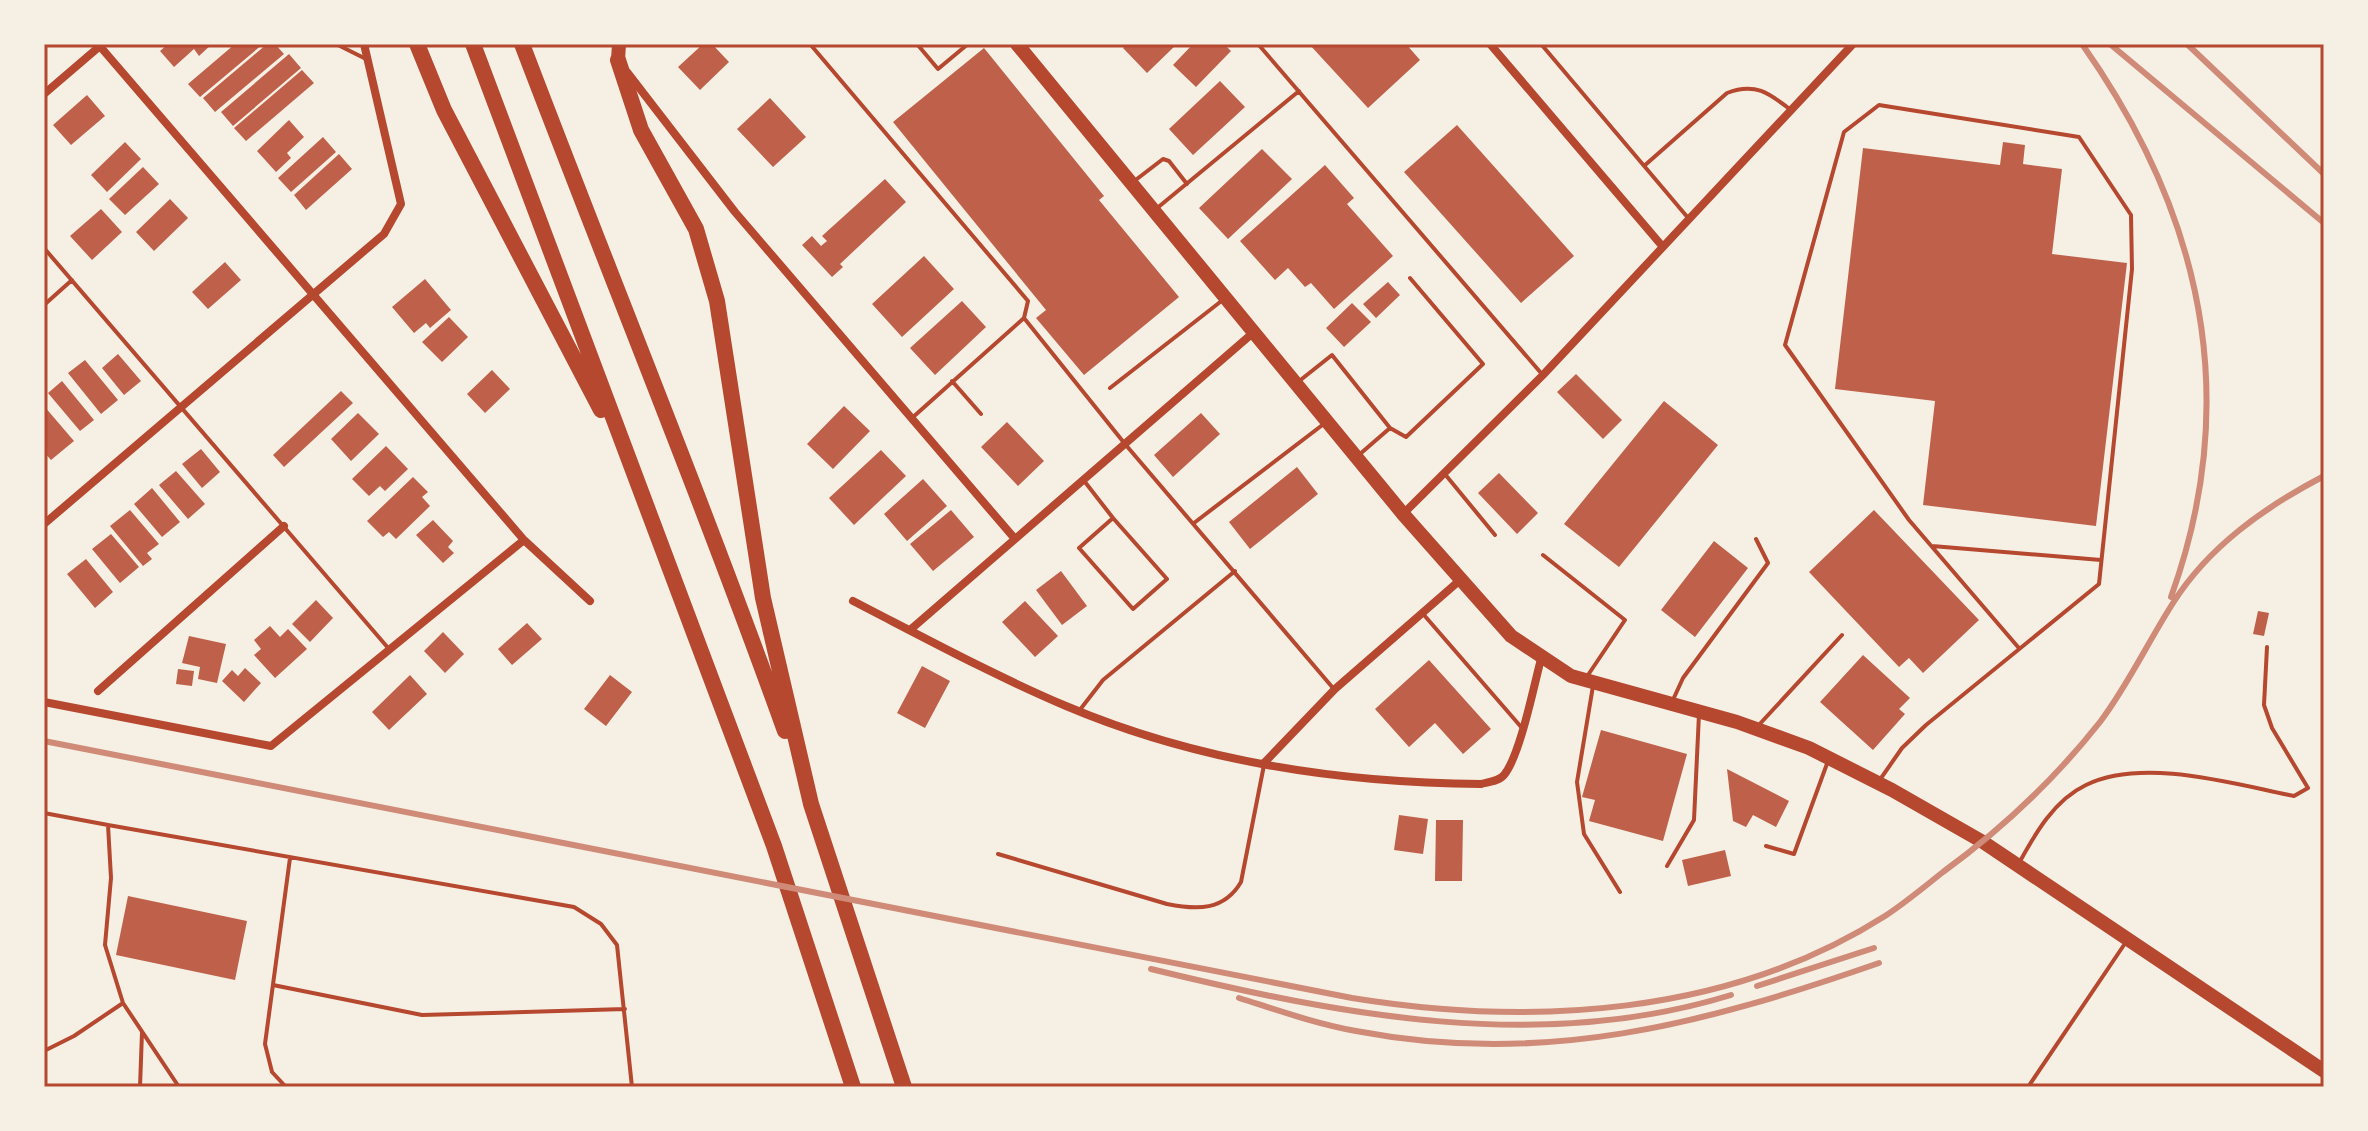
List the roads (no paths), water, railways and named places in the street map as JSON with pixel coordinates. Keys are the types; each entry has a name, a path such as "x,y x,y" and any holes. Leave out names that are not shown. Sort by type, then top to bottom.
{"highway":[{"path":"417,44 444,110 637,479"},
{"path":"473,44 774,846 853,1087"},
{"path":"522,44 723,558 811,804 904,1087"},
{"path":"619,52 641,130 696,229 717,301 763,598 811,804"}],"main road":[{"path":"1017,44 1356,458 1459,581 1511,636 1541,659 1588,682 1755,728 1829,758 1878,783 1983,842 2324,1071"}],"street":[{"path":"44,524 384,234 401,204 364,44"},
{"path":"1490,44 1663,247"},
{"path":"1403,514 1543,375 1853,44"},
{"path":"44,94 99,45 524,540 590,601"},
{"path":"619,52 735,212 1015,539"},
{"path":"910,630 1254,332"},
{"path":"98,691 284,526"},
{"path":"44,702 271,746 524,540"},
{"path":"1264,763 1335,689 1459,581"},
{"path":"853,601 991,672 1079,711 1155,736 1264,763 1363,780 1481,784 1505,775 1541,659"}],"lane":[{"path":"336,44 369,60"},
{"path":"810,44 1028,301 1024,318 911,418"},
{"path":"917,44 938,69 968,44"},
{"path":"1258,44 1543,375"},
{"path":"1541,44 1689,219"},
{"path":"1644,166 1727,93 1744,86 1763,89 1791,110"},
{"path":"1154,211 1299,91"},
{"path":"1878,783 1902,748 1926,725 2099,584 2132,269 2131,215 2079,137 1879,105 1844,132 1785,345 1909,520 2018,647"},
{"path":"1131,183 1163,159 1169,161 1187,184"},
{"path":"44,248 390,650"},
{"path":"1296,384 1332,355 1390,428 1406,437 1483,364 1410,278"},
{"path":"44,305 72,280"},
{"path":"1110,388 1226,298"},
{"path":"1024,318 1125,444 1335,689"},
{"path":"952,381 981,414"},
{"path":"1194,523 1327,422"},
{"path":"1356,458 1390,428"},
{"path":"1444,473 1495,535"},
{"path":"1083,480 1167,579 1133,609 1079,548 1113,518"},
{"path":"1671,704 1683,678 1768,563 1756,539"},
{"path":"1932,546 2102,560"},
{"path":"1543,555 1625,620 1588,682 1577,782 1584,834 1620,892"},
{"path":"1079,711 1103,680 1235,571"},
{"path":"1422,613 1522,728"},
{"path":"1755,728 1842,635"},
{"path":"2017,866 2049,815 2066,799 2085,785 2123,773 2192,777 2294,796 2308,788 2272,728 2264,705 2267,647"},
{"path":"1667,866 1694,820 1699,712"},
{"path":"1766,846 1794,854 1829,758"},
{"path":"998,854 1167,904 1190,909 1221,904 1241,882 1264,763"},
{"path":"44,813 574,907 601,924 617,945 632,1087"},
{"path":"108,825 111,878 105,945 123,1003 179,1087"},
{"path":"286,1087 272,1072 265,1044 290,858"},
{"path":"2028,1087 2128,940"},
{"path":"273,985 422,1015 625,1009"},
{"path":"44,1051 74,1036 123,1003"},
{"path":"140,1087 142,1030"}],"railway":[{"path":"2082,44 2123,108 2157,174 2182,241 2198,310 2206,379 2204,451 2193,523 2171,597"},
{"path":"2110,44 2324,223"},
{"path":"2187,44 2324,174"},
{"path":"44,741 1352,998 1420,1007 1489,1011 1558,1011 1627,1005 1695,994 1761,975 1824,949 1885,916 1965,856 2007,821 2083,743 2120,693 2173,603 2203,563 2260,515 2324,476"},
{"path":"1757,986 1874,948"},
{"path":"1239,998 1341,1028 1425,1041 1492,1044 1558,1041 1686,1021 1879,963"},
{"path":"1151,969 1294,1001 1367,1013 1513,1025 1586,1022 1659,1013 1731,995"}]}
